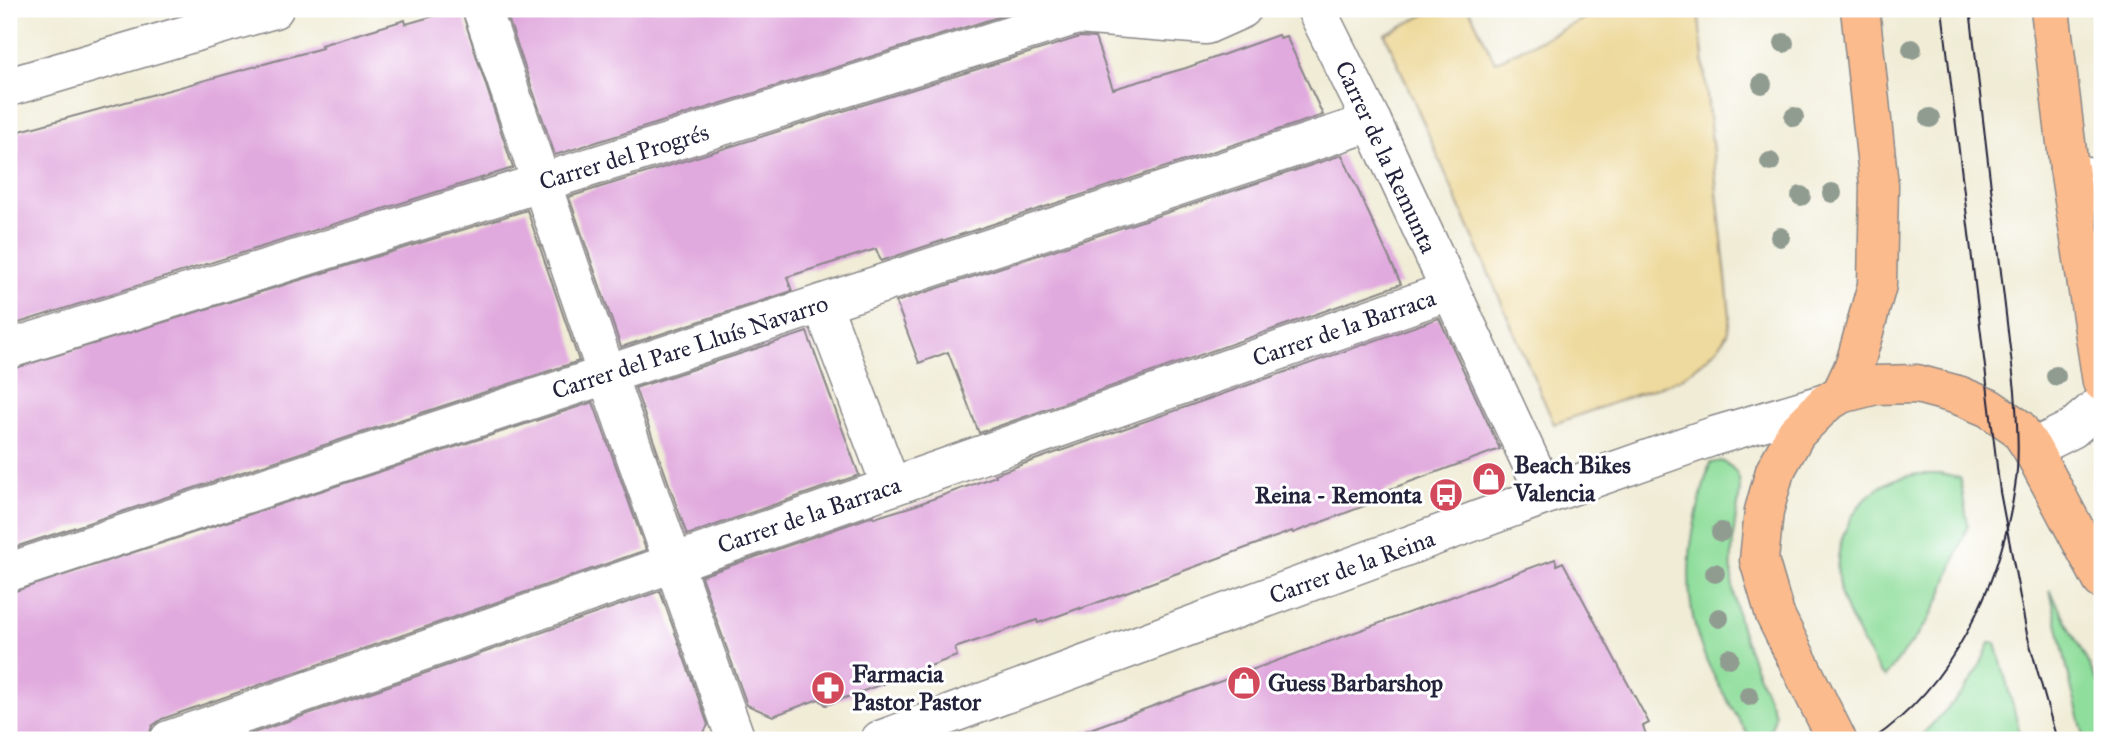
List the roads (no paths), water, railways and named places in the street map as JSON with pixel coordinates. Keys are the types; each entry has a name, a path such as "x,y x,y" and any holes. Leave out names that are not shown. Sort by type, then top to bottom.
{"main road":[{"path":"1827,737 1775,615 1759,560 1764,511 1774,471 1796,433 1834,399 1855,364 1877,285 1880,185 1860,9"},
{"path":"2050,9 2069,168 2102,382"},
{"path":"1834,399 1876,385 1917,384 1958,395 1990,408 2018,428 2032,449 2102,580"}],"street":[{"path":"9,87 274,9"},
{"path":"482,9 736,740"},
{"name":"Carrer del Progrés","path":"9,349 1077,15 1206,26 1242,9"},
{"name":"Carrer de la Remunta","path":"1316,9 1372,122 1546,495"},
{"name":"Carrer del Pare Lluís Navarro","path":"9,572 1372,122"},
{"path":"2069,168 2102,187"},
{"name":"Carrer de la Barraca","path":"169,740 1450,291"},
{"path":"822,304 891,486"},
{"name":"Carrer de la Reina","path":"880,740 1546,495 1714,436 1834,399"},
{"path":"2032,449 2072,429 2102,403"}],"tram line":[{"path":"1942,9 2000,492 2027,634 2057,740"},
{"path":"1872,740 1901,717 1927,691 1969,629 1998,559 2017,475 2015,391 1970,9"}],"place":[{"name":"Beach Bikes Valencia","path":"1489,479"},
{"name":"Reina - Remonta","path":"1446,495"},
{"name":"Guess Barbarshop","path":"1244,683"},
{"name":"Farmacia Pastor Pastor","path":"828,688"}]}
